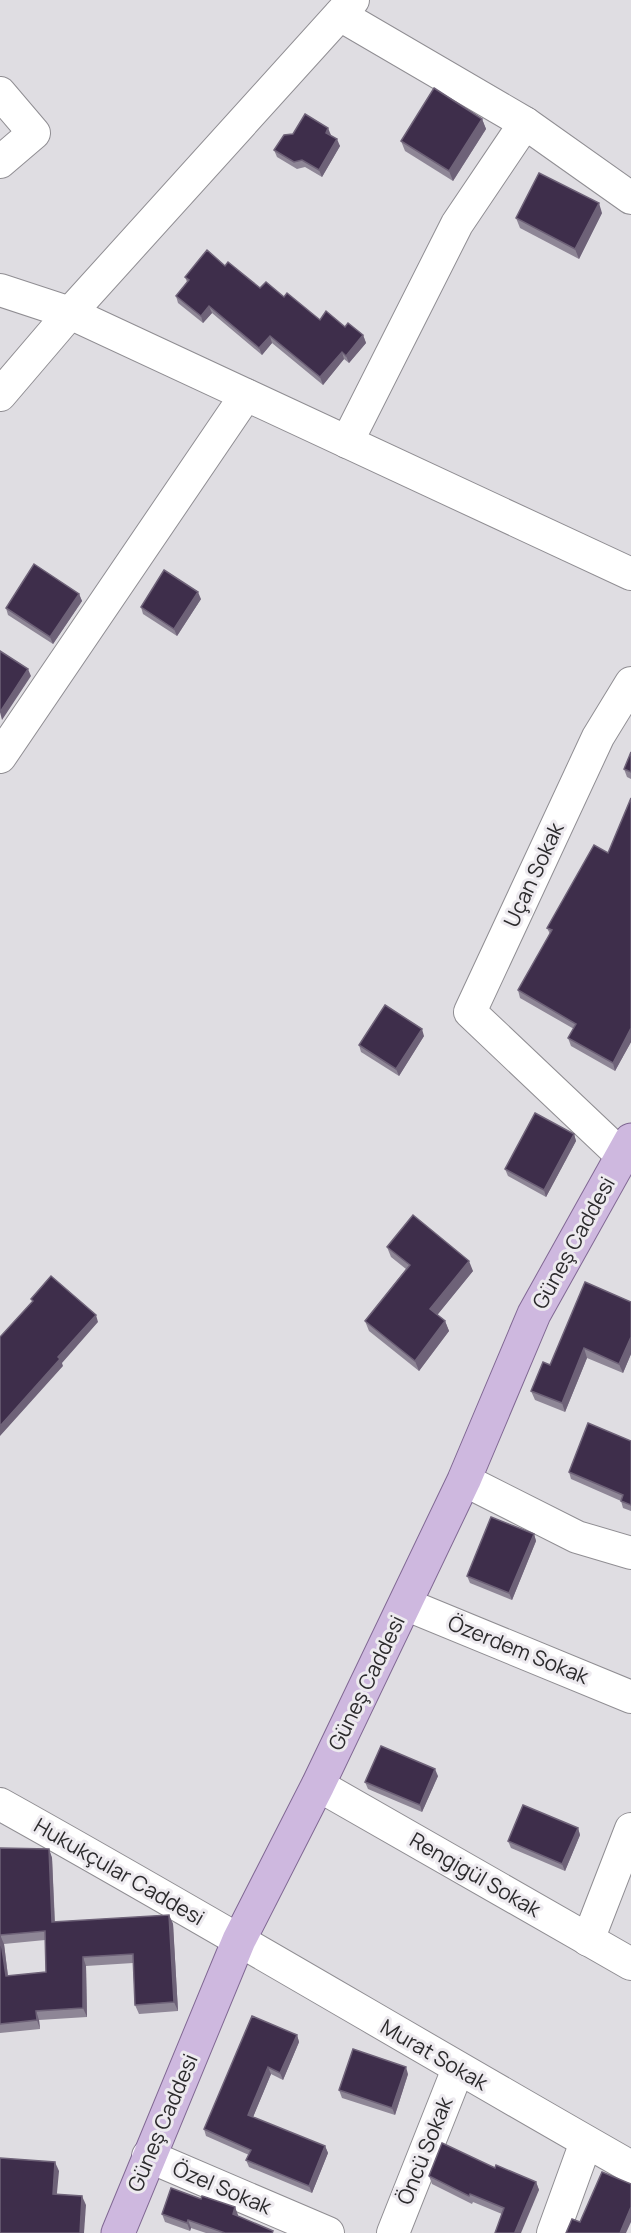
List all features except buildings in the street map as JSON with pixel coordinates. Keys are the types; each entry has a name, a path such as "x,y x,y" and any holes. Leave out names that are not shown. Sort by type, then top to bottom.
{"main road":[{"name":"Güneş Caddesi","path":"118,2233 239,1940 318,1785 464,1480 534,1314 627,1148"}],"street":[{"path":"0,395 70,314 347,8 525,123 631,198"},
{"path":"0,93 34,132 0,162"},
{"path":"348,442 457,224 525,123"},
{"path":"0,290 70,314 631,574"},
{"path":"0,757 246,395"},
{"name":"Uçan Sokak","path":"627,1148 470,1012 598,737 631,683"},
{"path":"464,1480 577,1538 631,1553"},
{"name":"Özerdem Sokak","path":"405,1604 631,1697"},
{"name":"Rengigül Sokak","path":"318,1785 631,1964"},
{"name":"Hukukçular Caddesi","path":"0,1804 239,1940"},
{"path":"588,1940 631,1829"},
{"name":"Murat Sokak","path":"239,1940 458,2069 631,2167"},
{"name":"Öncü Sokak","path":"393,2233 458,2069"},
{"path":"553,2233 586,2142"},
{"name":"Özel Sokak","path":"148,2156 328,2233"}]}
